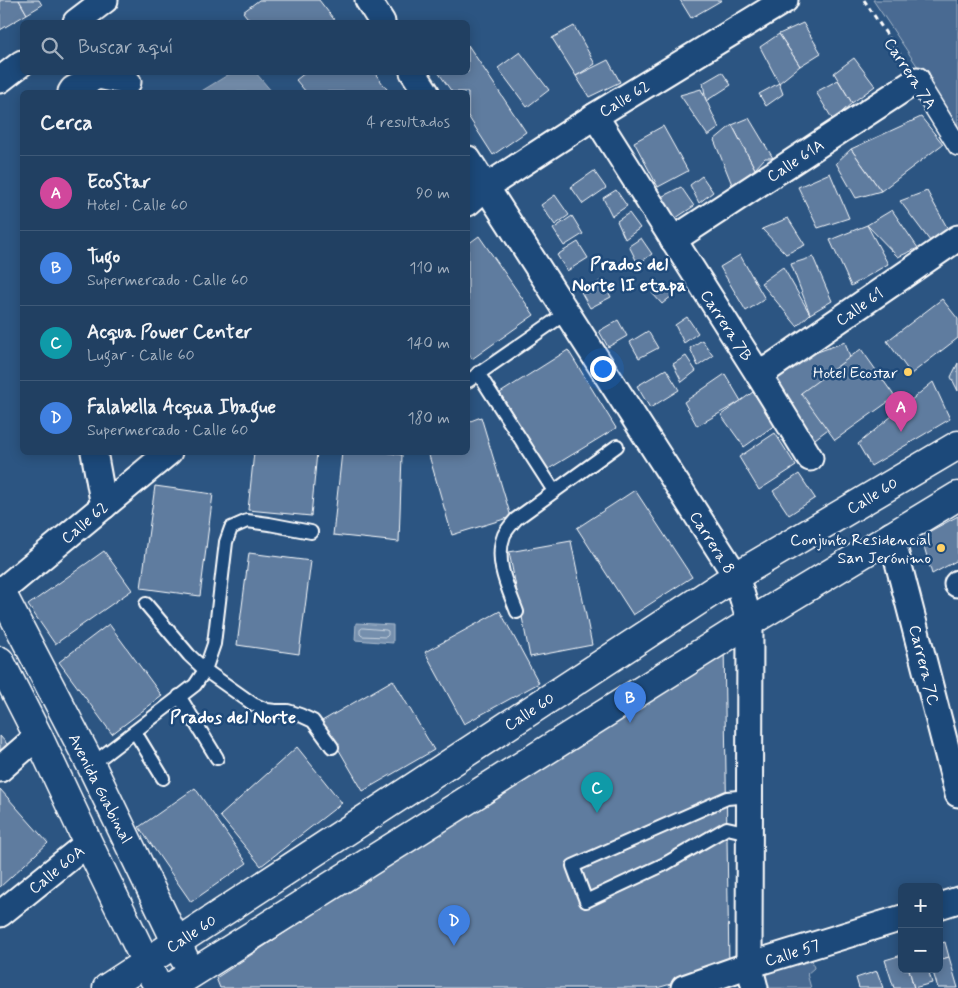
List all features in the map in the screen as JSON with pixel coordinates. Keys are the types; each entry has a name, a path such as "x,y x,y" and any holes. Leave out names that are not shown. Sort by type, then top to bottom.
{"main road":[{"name":"Calle 60","path":"107,988 736,576 958,444"},
{"path":"169,988 195,981 750,622 958,496"},
{"name":"Avenida Guabinal","path":"0,591 91,765 195,981"},
{"name":"Avenida Guabinal","path":"0,661 159,988"}],"street":[{"path":"79,20 105,0"},
{"path":"368,0 381,20"},
{"name":"Calle 62","path":"477,195 595,116 785,0"},
{"path":"0,80 20,65"},
{"path":"415,75 425,90"},
{"path":"73,90 98,76 128,82"},
{"name":"Carrera 7A","path":"917,80 958,146"},
{"name":"Calle 61A","path":"673,240 917,80"},
{"name":"Carrera 7B","path":"595,116 810,458"},
{"name":"Carrera 8","path":"470,167 477,195 566,313 736,576 750,622 749,833 752,977"},
{"name":"Calle 61","path":"759,375 958,238"},
{"path":"95,455 104,506"},
{"name":"Calle 62","path":"0,591 165,455"},
{"name":"Carrera 7C","path":"891,535 958,794"},
{"path":"0,768 38,736"},
{"name":"Calle 60A","path":"0,914 88,843"},
{"path":"943,905 958,900"},
{"name":"Calle 57","path":"684,988 752,977 898,920"}],"lane":[{"path":"470,380 566,313"},
{"path":"478,374 554,491"},
{"path":"517,612 502,573 500,552 505,534 516,519 617,446"},
{"path":"91,765 195,685 205,670 214,644 226,542 232,528 247,521 311,532"},
{"path":"146,604 189,655 205,670 261,708 288,711 313,721 332,747"},
{"path":"179,696 217,758"},
{"path":"135,732 164,778"},
{"path":"749,833 727,828 664,864 586,901 573,866 726,798 750,796"}],"path":[{"name":"Carrera 7A","path":"864,0 917,80"}],"shaded area":[{"path":"873,0 958,0 958,131 926,79"},
{"path":"811,955 814,968 807,974 811,988 763,988 758,972"}],"water":[{"path":"228,75 258,75 270,90 203,90"},
{"path":"356,623 393,625 393,643 355,640"}],"building":[{"path":"0,0 19,0 27,14 0,30"},
{"path":"19,0 39,0 42,5 27,14"},
{"path":"259,0 319,0 334,20 249,20 243,12"},
{"path":"680,0 722,0 691,18"},
{"path":"803,23 821,53 800,66 779,34"},
{"path":"574,26 595,64 576,76 552,38"},
{"path":"779,34 800,66 779,83 760,47"},
{"path":"470,48 526,132 493,155 470,119 470,90 451,90 440,75 470,75"},
{"path":"520,52 549,90 527,107 498,68"},
{"path":"854,58 875,86 852,103 834,73"},
{"path":"608,60 620,82 589,97 576,76"},
{"path":"722,72 731,85 706,101 703,83"},
{"path":"302,75 376,75 388,90 304,90 296,80"},
{"path":"838,80 852,103 833,120 816,92"},
{"path":"779,83 783,94 766,106 759,94"},
{"path":"701,89 719,128 708,136 680,95"},
{"path":"921,117 943,144 881,191 851,149"},
{"path":"749,118 773,158 765,158 755,169 732,125"},
{"path":"732,125 755,169 733,187 714,140"},
{"path":"663,126 688,171 658,187 634,142"},
{"path":"851,149 881,191 856,198 836,163"},
{"path":"594,171 606,188 583,204 571,187"},
{"path":"830,173 849,218 818,228 798,187"},
{"path":"702,176 713,192 699,203 690,185"},
{"path":"681,187 694,206 673,220 655,200"},
{"path":"616,190 627,206 612,216 603,198"},
{"path":"927,191 949,231 930,241 900,201"},
{"path":"555,195 569,215 555,225 541,205"},
{"path":"892,210 918,248 898,257 867,225"},
{"path":"629,213 640,228 625,239 617,221"},
{"path":"572,216 583,234 564,246 553,229"},
{"path":"788,218 805,245 786,254 762,229"},
{"path":"867,225 888,264 851,286 830,240"},
{"path":"479,236 534,315 472,359 470,356 470,243"},
{"path":"641,238 652,254 638,264 629,246"},
{"path":"578,242 588,258 567,271 557,255"},
{"path":"740,255 765,299 746,311 720,267"},
{"path":"813,257 832,301 810,314 791,264"},
{"path":"783,267 810,314 797,326 761,283"},
{"path":"602,280 611,297 590,308 581,292"},
{"path":"666,284 673,295 662,304 652,293"},
{"path":"942,299 958,319 958,338 911,374 887,341"},
{"path":"687,317 698,333 684,343 675,325"},
{"path":"618,320 627,336 608,347 599,331"},
{"path":"648,331 658,348 639,358 630,342"},
{"path":"702,340 713,356 698,366 690,348"},
{"path":"845,342 864,402 807,445 768,370"},
{"path":"861,349 895,397 835,440 801,393"},
{"path":"568,350 616,428 547,470 500,393"},
{"path":"686,356 696,371 682,382 673,364"},
{"path":"958,363 958,391 951,377"},
{"path":"666,369 679,390 650,408 637,386"},
{"path":"725,374 741,401 697,426 684,402"},
{"path":"933,382 950,419 871,466 858,444"},
{"path":"753,392 775,425 744,447 721,415"},
{"path":"481,417 511,517 452,535 429,455 470,455 470,421"},
{"path":"775,433 796,466 759,490 739,457"},
{"path":"254,455 317,455 311,516 248,510"},
{"path":"342,455 402,455 399,542 333,535"},
{"path":"799,474 815,498 789,515 773,491"},
{"path":"155,486 213,494 200,596 141,588"},
{"path":"635,490 692,577 633,615 577,528"},
{"name":"Conjunto Residencial San Jerónimo","path":"958,516 958,560 932,574 921,536"},
{"path":"571,541 592,645 530,657 509,552"},
{"path":"104,551 132,590 55,644 28,605"},
{"path":"249,553 311,561 299,654 237,645"},
{"path":"500,611 539,683 464,724 425,652"},
{"path":"109,624 162,696 112,734 59,662"},
{"path":"724,643 729,967 657,988 220,988 216,978"},
{"path":"393,680 434,750 363,791 322,721"},
{"path":"0,736 8,745 0,752"},
{"path":"297,747 342,803 261,866 220,816"},
{"path":"195,788 247,863 191,902 139,827"},
{"path":"0,789 48,843 0,887"},
{"path":"945,942 949,957 943,959 943,943"},
{"path":"898,956 898,973 910,973 914,988 894,988 885,960"},
{"path":"949,957 958,988 938,988 933,973 943,973 943,959"},
{"path":"877,971 883,988 859,988 856,978"},
{"path":"910,973 929,973 932,983 914,988"}],"place":[{"name":"Hotel Ecostar","path":"908,372"},
{"name":"EcoStar","path":"901,432"},
{"name":"Conjunto Residencial San Jerónimo","path":"941,548"},
{"name":"Tugo","path":"630,723"},
{"name":"Acqua Power Center","path":"597,813"},
{"name":"Falabella Acqua Ibague","path":"454,946"}],"district":[{"name":"Prados del Norte II etapa","path":"629,274"},
{"name":"Prados del Norte","path":"233,717"}]}
